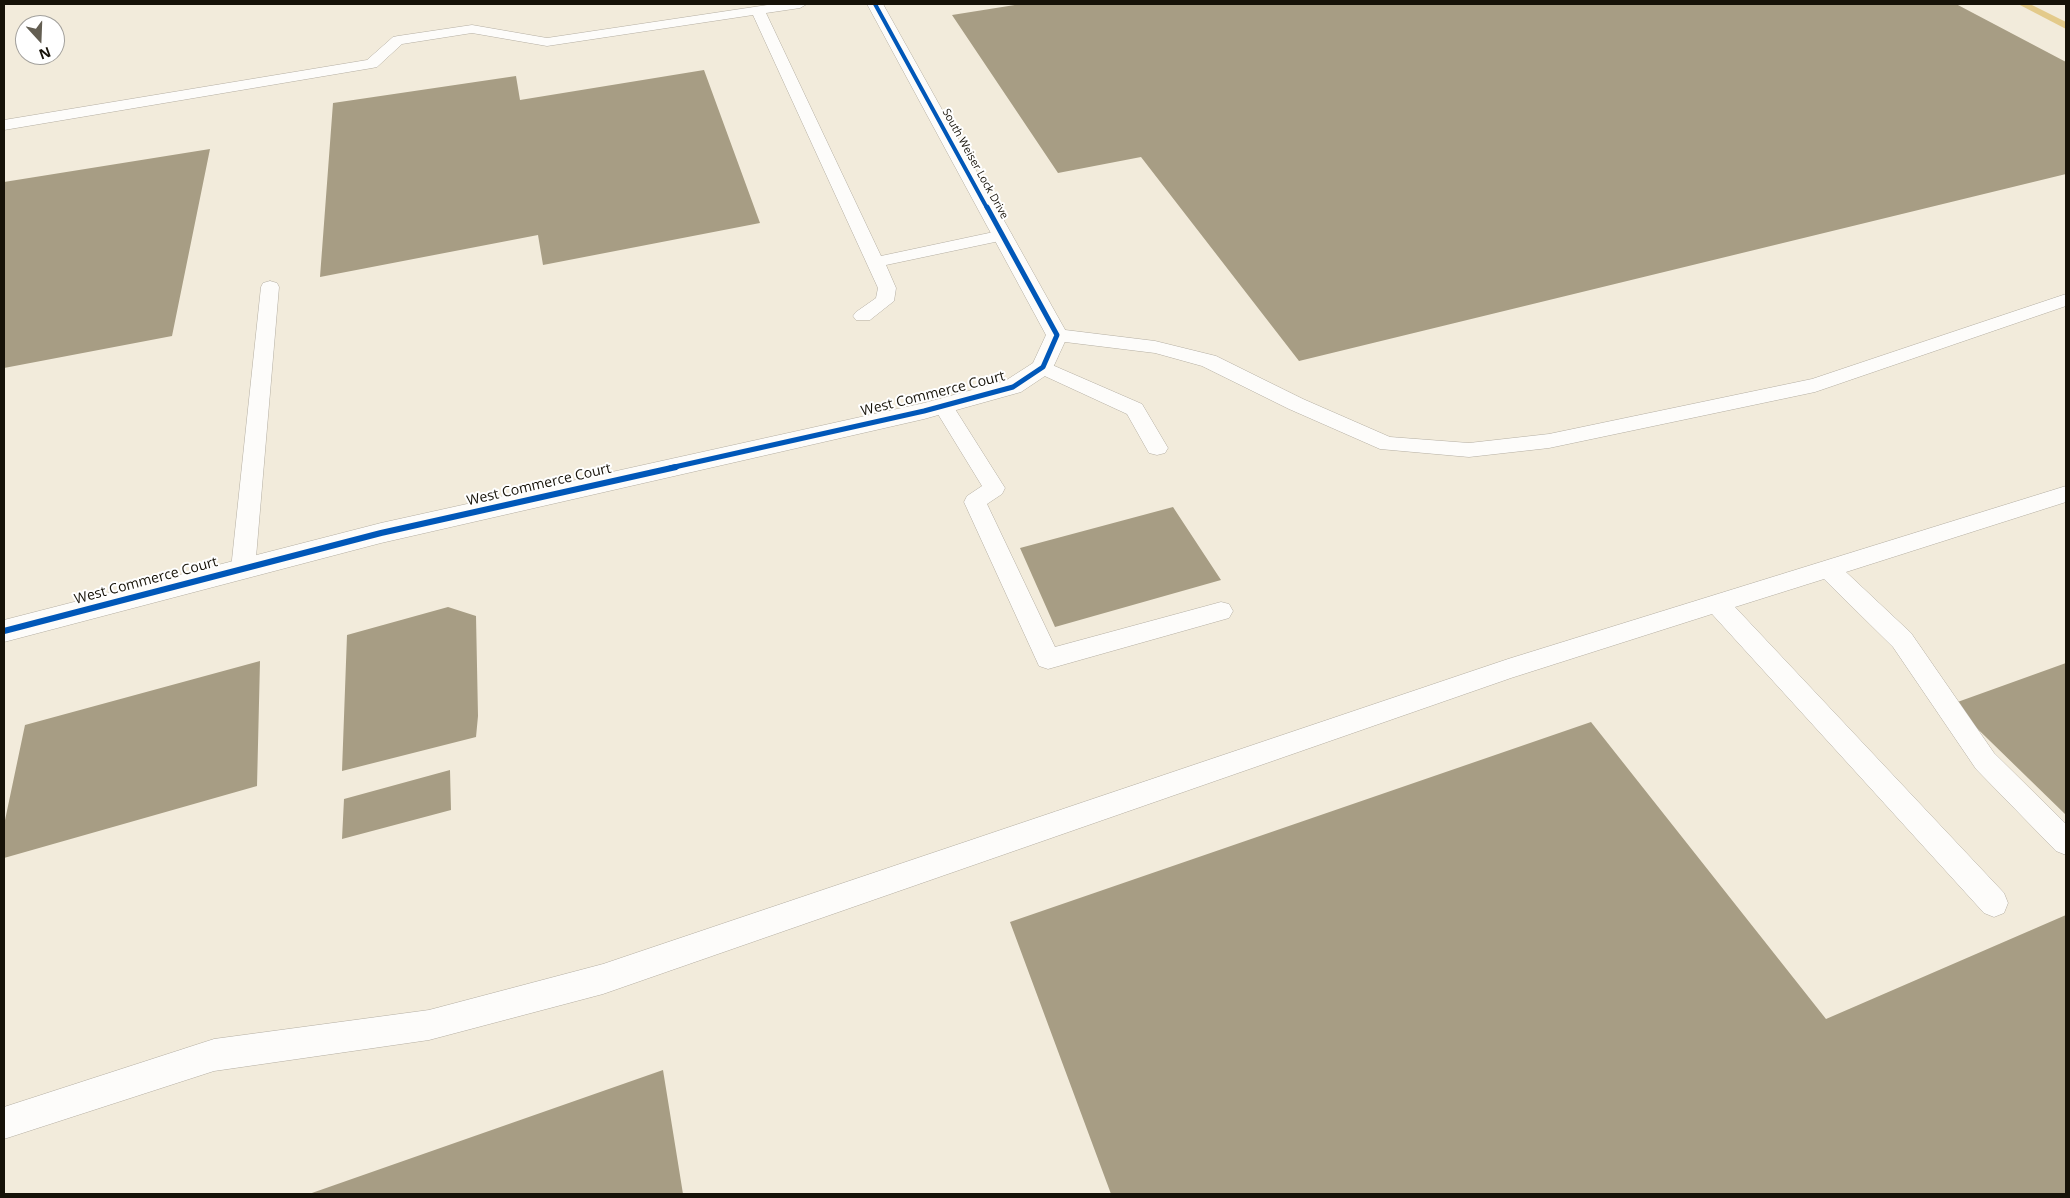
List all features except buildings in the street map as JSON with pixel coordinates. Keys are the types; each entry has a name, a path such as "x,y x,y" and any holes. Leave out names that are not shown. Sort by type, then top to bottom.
{"street":[{"name":"South Weiser Lock Drive","path":"875,4 1057,335"},
{"path":"1043,367 1057,335"},
{"name":"West Commerce Court","path":"4,631 381,533 943,406 1013,387 1043,367"}],"lane":[{"path":"4,125 372,64 398,40 472,29 547,42 800,4"},
{"path":"758,10 887,288 885,301 863,316"},
{"path":"876,262 1003,236"},
{"path":"243,569 270,286"},
{"path":"1057,335 1155,347 1208,360 1296,404 1387,444 1469,450 1549,441 1815,385 2066,300"},
{"path":"1043,367 1135,409 1157,448"},
{"path":"943,406 994,488 975,502 1048,660 1221,612"},
{"path":"4,1123 214,1055 430,1025 603,979 1508,670 2066,494"},
{"path":"1828,569 1902,640 1985,761 2066,842"},
{"path":"1717,604 1994,903"}],"waterway":[{"path":"2023,4 2066,26"}],"cycle path":[{"path":"4,631 381,533 924,411 1013,387 1043,367 1057,335 875,4"}]}
